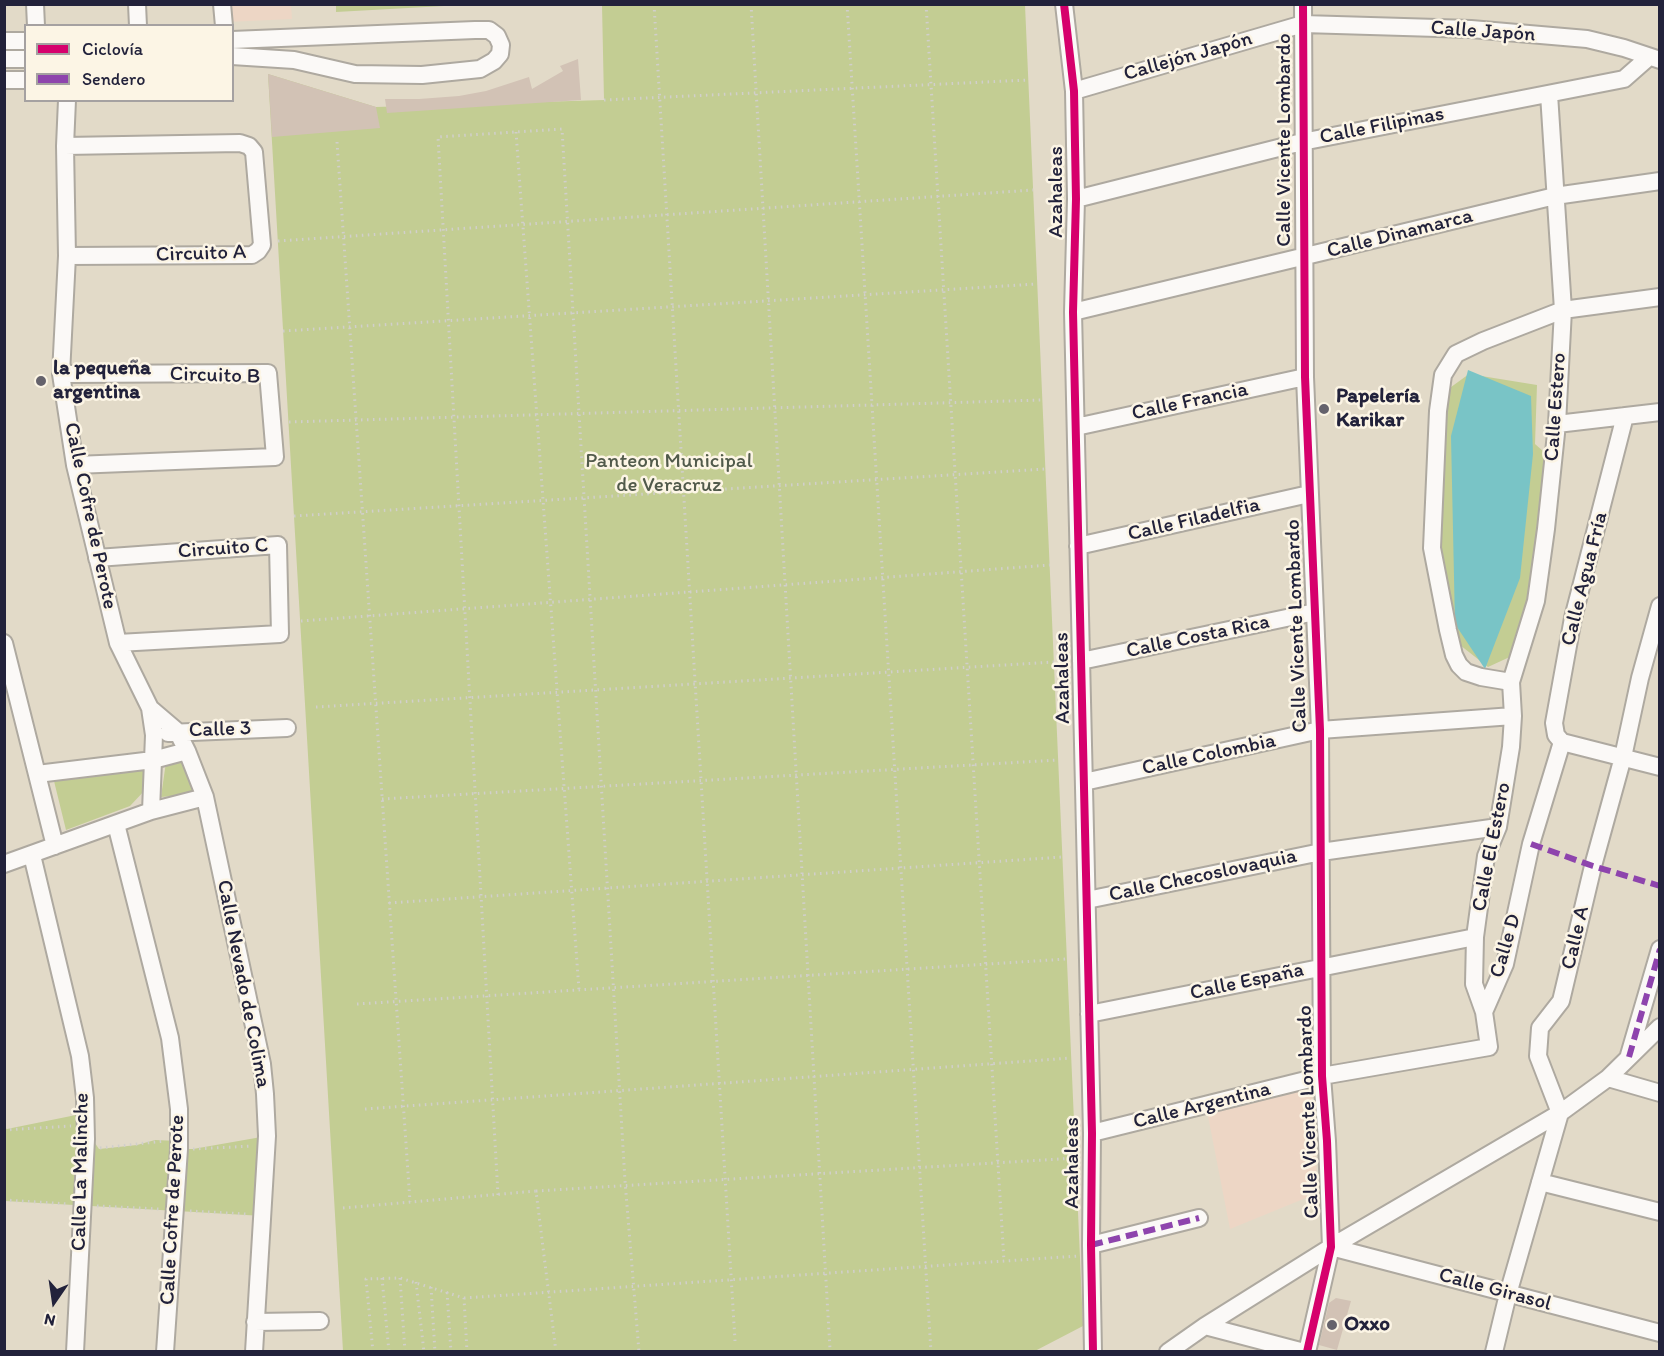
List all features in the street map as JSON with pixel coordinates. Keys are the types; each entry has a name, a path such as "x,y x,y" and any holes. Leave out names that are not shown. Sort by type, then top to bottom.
{"street":[{"path":"35,4 36,24"},
{"path":"137,4 138,24"},
{"path":"222,4 224,24"},
{"name":"Azahaleas","path":"1064,4 1074,91 1076,199 1072,312 1092,1133 1085,1250 1093,1352"},
{"name":"Calle Vicente Lombardo","path":"1303,4 1305,377 1320,730 1322,1076 1329,1174 1331,1247 1306,1352"},
{"name":"Callejón Japón","path":"1074,91 1303,24"},
{"name":"Calle Japón","path":"1303,24 1471,30 1587,39 1624,48 1654,59"},
{"path":"234,40 489,30 497,36 501,45 500,54 494,61 480,69 422,75 355,74 294,60 234,56"},
{"path":"4,41 24,41"},
{"path":"4,60 24,59"},
{"name":"Calle Filipinas","path":"1076,199 1302,142 1624,78 1654,59"},
{"path":"4,80 24,80"},
{"name":"Calle Estero","path":"1514,716 1511,682 1536,601 1557,424 1563,310 1549,94"},
{"name":"Calle Cofre de Perote","path":"67,102 64,146 67,256 61,374 75,465 118,643 150,708 154,735 151,811"},
{"name":"Circuito A","path":"64,146 240,143 249,146 254,152 262,245 252,255 67,256"},
{"name":"Calle Dinamarca","path":"1072,312 1555,196 1659,181"},
{"path":"1511,682 1466,672 1459,665 1448,630 1432,548 1438,411 1443,375 1456,354 1483,340 1563,310 1659,297"},
{"name":"Circuito B","path":"61,374 268,373 275,457 75,465"},
{"name":"Calle Francia","path":"1076,427 1305,377"},
{"path":"1557,424 1659,412"},
{"name":"Calle Agua Fría","path":"1562,742 1556,735 1554,723 1573,618 1625,416"},
{"name":"Calle Filadelfia","path":"1078,546 1309,494"},
{"name":"Circuito C","path":"97,558 278,545 280,634 118,643"},
{"name":"Calle A","path":"1560,1113 1538,1056 1540,1028 1561,1001 1659,606"},
{"name":"Calle Costa Rica","path":"1081,661 1315,612"},
{"path":"4,643 55,846"},
{"name":"Calle Cofre de Perote","path":"150,708 177,731"},
{"name":"Calle Colombia","path":"1084,783 1320,730 1514,716"},
{"name":"Calle El Estero","path":"1485,1012 1474,984 1475,937 1486,856 1498,827 1514,716"},
{"name":"Calle 3","path":"154,735 177,731 287,728"},
{"name":"Calle Nevado de Colima","path":"177,731 204,797 262,1064 266,1145 254,1352"},
{"path":"1562,742 1659,767"},
{"name":"Calle D","path":"1489,1047 1485,1012 1504,964 1531,844 1562,742"},
{"path":"37,774 153,760 187,751"},
{"path":"4,864 151,811 204,797"},
{"name":"Calle Cofre de Perote","path":"116,824 170,1038 179,1109 179,1141 165,1352"},
{"name":"Calle Checoslovaquia","path":"1087,900 1321,852 1498,827"},
{"name":"Calle La Malinche","path":"32,855 80,1056 85,1098 75,1352"},
{"name":"Calle España","path":"1089,1014 1475,937"},
{"path":"1629,1057 1659,949"},
{"path":"1168,1352 1205,1326 1331,1247 1560,1113 1608,1078 1659,1026"},
{"name":"Calle Argentina","path":"1092,1133 1322,1076 1489,1047"},
{"path":"1608,1078 1659,1093"},
{"path":"1494,1352 1508,1294 1560,1113"},
{"path":"1540,1182 1659,1212"},
{"path":"1085,1250 1199,1218"},
{"name":"Calle Girasol","path":"1331,1247 1659,1333"},
{"path":"255,1322 320,1321"},
{"path":"1205,1326 1306,1352"}],"path":[{"path":"654,4 735,1341"},
{"path":"751,4 830,1349"},
{"path":"847,4 931,1352"},
{"path":"926,4 1005,1261"},
{"path":"604,100 1028,80"},
{"path":"498,1195 438,137 561,129 613,987 639,1352"},
{"path":"516,132 579,990"},
{"path":"337,142 410,1202"},
{"path":"278,241 1033,190"},
{"path":"283,331 1037,284"},
{"path":"289,423 1042,400"},
{"path":"294,516 1045,469"},
{"path":"301,621 1050,565"},
{"path":"316,707 1054,662"},
{"path":"382,799 1058,760"},
{"path":"389,903 1062,857"},
{"path":"357,1004 1067,959"},
{"path":"365,1109 1071,1058"},
{"path":"4,1130 85,1126 99,1149 137,1145 155,1140 179,1141 193,1149 266,1145"},
{"path":"344,1208 536,1191 1076,1158"},
{"path":"536,1191 556,1352"},
{"path":"4,1200 263,1216"},
{"path":"374,1352 366,1279 400,1278 464,1298 1005,1261 1085,1250"},
{"path":"382,1278 389,1352"},
{"path":"400,1278 405,1352"},
{"path":"416,1282 424,1352"},
{"path":"431,1287 435,1352"},
{"path":"447,1292 451,1352"},
{"path":"464,1298 467,1352"}],"shaded area":[{"path":"226,5 291,5 292,19 227,22"},
{"path":"1311,1086 1318,1193 1230,1229 1207,1111"}],"green space":[{"path":"336,4 462,5 336,12"},
{"name":"Panteon Municipal de Veracruz","path":"602,5 1025,5 1083,1326 1033,1352 343,1351 268,74 376,107 604,100"},
{"path":"1469,374 1537,385 1535,444 1552,459 1527,649 1488,667 1451,638 1436,596 1447,390"},
{"path":"186,757 196,794 161,797 166,762"},
{"path":"144,764 146,789 130,806 66,830 54,781"},
{"path":"76,1115 99,1149 137,1145 155,1140 179,1141 179,1149 193,1149 267,1136 263,1216 5,1201 5,1128"}],"water":[{"path":"1468,370 1531,396 1533,454 1520,578 1485,669 1455,624 1451,436"}],"building":[{"path":"578,59 581,100 387,113 385,99 459,96 486,91 529,77 532,89 563,71 560,66"},
{"path":"268,74 376,107 380,128 272,137"},
{"name":"Oxxo","path":"1336,1298 1351,1301 1337,1350 1319,1345 1329,1303"}],"marked path":[{"path":"1531,844 1660,886"},
{"path":"1629,1057 1660,949"},
{"path":"1091,1245 1199,1218"}],"cycle path":[{"path":"1064,4 1074,91 1076,199 1073,312 1092,1133 1093,1352"},
{"path":"1303,4 1305,377 1320,730 1322,1076 1331,1247 1307,1352"}],"place":[{"name":"la pequeña argentina","path":"41,381"},
{"name":"Papelería Karikar","path":"1324,409"},
{"name":"Oxxo","path":"1332,1325"}]}
